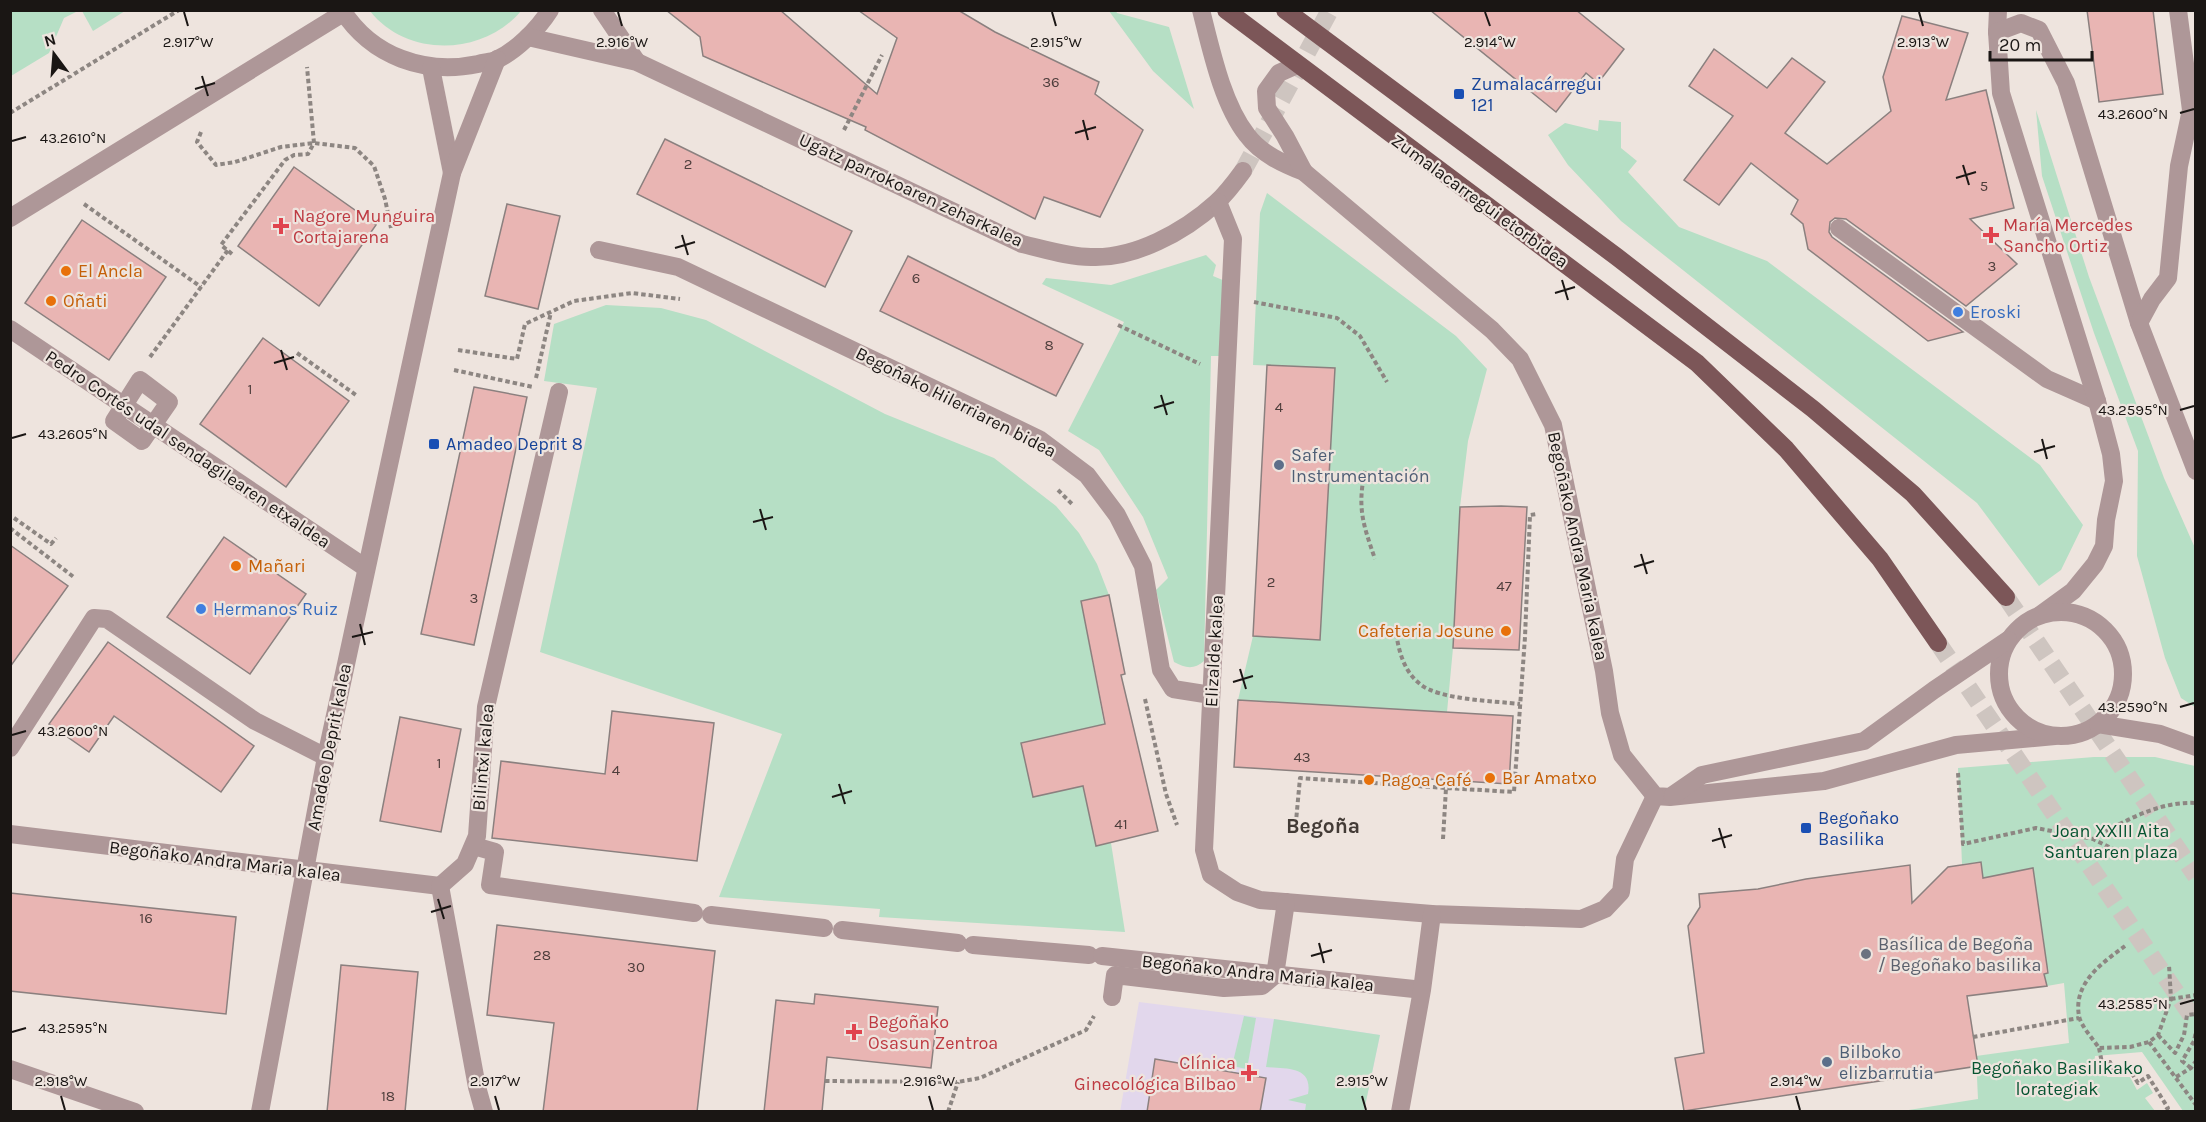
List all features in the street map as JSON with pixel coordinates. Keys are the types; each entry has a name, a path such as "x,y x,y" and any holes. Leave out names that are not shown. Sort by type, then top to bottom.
{"main road":[{"name":"Zumalacarregui etorbidea","path":"1226,10 1697,363 1786,449 1880,558 1938,643"},
{"name":"Zumalacarregui etorbidea","path":"1285,10 1617,257 1813,408 1913,494 2006,597"}],"street":[{"path":"10,218 342,12 360,33 381,50 405,61 431,68 459,68 496,60 528,37 550,10"},
{"name":"Ugatz parrokoaren zeharkalea","path":"602,10 638,62"},
{"name":"Begoñako Andra Maria kalea","path":"1201,10 1214,62 1227,96 1248,137 1279,162 1304,172 1492,330 1520,359 1554,425 1604,671 1610,713 1622,755 1662,796"},
{"path":"1400,1112 1432,914 1581,919 1605,909 1621,892 1625,859 1662,796 1702,775 1864,741 2008,640 2022,625 2073,591 2096,564 2104,546 2106,520 2114,481 2109,446 2097,400 2001,93 1998,10"},
{"path":"2034,10 2039,30 2066,83 2139,323 2196,471"},
{"path":"2139,323 2168,278 2179,166 2191,110 2178,10"},
{"path":"1997,32 2021,23 2039,30"},
{"name":"Ugatz parrokoaren zeharkalea","path":"528,37 638,62 1022,244 1057,252 1092,257 1154,244 1191,223 1218,202 1244,171"},
{"name":"Amadeo Deprit kalea","path":"260,1112 326,757 452,173 496,60"},
{"name":"Begoñako Andra Maria kalea","path":"1297,64 1279,73 1266,91 1267,108 1304,172"},
{"name":"Amadeo Deprit kalea","path":"431,68 452,173"},
{"name":"Elizalde kalea","path":"1218,202 1233,239 1204,850 1211,875 1237,892 1260,900 1432,914"},
{"path":"1839,228 2047,379 2097,400"},
{"name":"Begoñako Hilerriaren bidea","path":"599,250 678,267 1039,439 1067,459 1087,475 1118,515 1143,566 1161,670 1173,689 1211,695"},
{"name":"Pedro Cortés udal sendagilearen etxaldea","path":"10,329 366,568"},
{"name":"Bilintxi kalea","path":"440,886 465,864 477,836 486,707 559,393"},
{"path":"1662,796 1824,781 1956,745 2068,736 2098,724 2112,710 2121,692 2124,673 2120,653 2111,636 2097,623 2079,614 2059,612 2040,615"},
{"path":"10,748 94,618 107,619 255,721 326,757"},
{"path":"2008,640 2000,660 1999,681 2005,701 2017,719 2034,731 2055,736"},
{"path":"2098,724 2160,734 2196,747"},
{"name":"Begoñako Andra Maria kalea","path":"10,834 440,886"},
{"name":"Begoñako Andra Maria kalea","path":"474,846 495,852 490,885 833,929 1418,990"},
{"path":"440,886 477,1086 484,1112"},
{"path":"1112,997 1115,975 1224,988 1262,986 1275,975 1286,902"},
{"path":"10,1069 135,1112"}],"path":[{"path":"10,113 179,10"},
{"path":"843,130 882,55"},
{"path":"150,358 201,287 230,252 221,245 285,160 294,155 308,154 314,143 306,61"},
{"path":"203,128 197,142 216,165 235,162 281,147 314,143 355,148 374,166 386,199 391,228"},
{"path":"78,200 201,287"},
{"path":"458,350 517,359 525,324 574,301 632,293 680,299"},
{"path":"1251,301 1337,318 1360,336 1387,382"},
{"path":"454,370 534,387 551,311"},
{"path":"1118,325 1201,364"},
{"path":"297,353 356,395"},
{"path":"1365,471 1361,491 1362,520 1376,559"},
{"path":"1052,484 1076,507"},
{"path":"1295,832 1300,778 1514,792 1530,514 1537,514"},
{"path":"14,518 51,544 56,538"},
{"path":"10,528 75,578"},
{"path":"1395,626 1398,651 1408,672 1421,685 1449,696 1520,704"},
{"path":"1143,690 1166,794 1174,819 1186,840 1204,850"},
{"path":"1958,768 1963,844 2036,828 2093,839 2129,857"},
{"path":"1443,839 1446,788"},
{"path":"2093,839 2128,819 2180,802 2196,803"},
{"path":"2125,946 2097,967 2079,993 2079,1018 2099,1048 2102,1063 2110,1062 2114,1072 2131,1072 2138,1083 2148,1076 2168,1108 2163,1112"},
{"path":"2099,1048 2130,1047 2149,1042 2158,1035 2171,999 2169,965"},
{"path":"2171,999 2196,995"},
{"path":"2158,1035 2175,1053 2184,1035 2187,1015 2196,1014"},
{"path":"825,1081 958,1082 980,1078 1086,1030 1095,1015"},
{"path":"1973,1037 2079,1018"},
{"path":"2191,1068 2182,1061 2194,1041 2196,1031"},
{"path":"2149,1042 2196,1105"},
{"path":"2176,1077 2191,1068 2196,1061"},
{"path":"948,1112 958,1082"}],"shaded area":[{"name":"Clínica Ginecológica Bilbao","path":"1139,1002 1380,1035 1364,1111 1120,1112"}],"green space":[{"path":"11,10 78,11 64,18 49,53 11,76"},
{"path":"82,11 125,11 93,31"},
{"path":"370,11 521,11 505,26 487,37 445,46 424,44 404,37 386,26"},
{"path":"1109,11 1116,11 1169,27 1194,109 1153,71"},
{"path":"2036,110 2089,277 2164,478 2195,548 2195,707 2181,698 2165,658 2137,556 2138,451 2094,333 2042,176"},
{"path":"1599,120 1621,122 1621,148 1637,161 1628,172 1679,227 1767,261 2040,465 2083,525 2061,570 2039,586 1977,503 1621,221 1568,165 1548,135 1565,123 1598,131"},
{"path":"1267,193 1456,336 1487,369 1468,441 1460,507 1453,648 1447,712 1238,700 1253,636 1320,640 1334,368 1253,365 1260,213"},
{"path":"1206,255 1216,265 1213,276 1225,281 1220,356 1211,356 1204,661 1197,666 1189,667 1174,662 1156,590 1168,578 1143,517 1099,450 1068,431 1124,322 1042,284 1046,278 1111,285"},
{"path":"606,305 661,308 706,320 885,414 994,458 1056,506 1079,533 1097,564 1109,595 1081,601 1104,724 1021,743 1033,797 1083,786 1096,845 1111,843 1125,932 879,917 880,909 719,897 782,734 540,652 597,388 544,381 554,324"},
{"name":"Joan XXIII Aita Santuaren plaza","path":"2094,757 2155,757 2195,766 2195,1111 2183,1111 2142,1052 2095,1056 2094,1067 2105,1067 2107,1077 2130,1077 2137,1090 2147,1083 2153,1093 2145,1098 2155,1111 1896,1112 1978,1099 1976,1056 2069,1043 2064,983 2047,986 2044,974 2049,973 2048,967 2043,967 2040,941 2044,940 2043,934 2038,934 2035,909 2039,907 2032,868 2026,869 2026,873 1983,880 1981,862 1962,864 1958,768"},
{"path":"1244,1016 1256,1018 1247,1069 1232,1066"},
{"path":"1274,1019 1380,1035 1364,1111 1305,1111 1306,1104 1288,1100 1308,1094 1308,1085 1306,1078 1296,1071 1266,1067"}],"building":[{"path":"666,10 780,10 877,94 897,38 858,10 958,10 995,32 1099,82 1095,94 1143,130 1100,217 1044,197 1035,219 865,130 866,127 703,56 700,37"},
{"path":"1430,10 1576,10 1624,49 1598,83 1586,73 1556,112"},
{"path":"2087,10 2153,10 2163,94 2099,102"},
{"path":"1902,16 1968,33 1946,100 1986,90 2014,208 1970,219 2017,264 1966,306 1846,219 1835,218 1830,222 1829,232 1832,237 1963,332 1928,341 1808,249 1803,224 1791,214 1798,200 1751,163 1719,205 1684,180 1733,116 1689,86 1714,49 1767,88 1792,58 1825,82 1785,133 1827,164 1891,111 1883,77"},
{"path":"665,139 852,231 825,287 637,194"},
{"path":"294,167 376,225 319,306 238,246"},
{"path":"507,204 560,216 538,309 485,296"},
{"path":"82,220 166,277 109,360 25,303"},
{"path":"908,256 1083,344 1056,396 880,311"},
{"path":"263,338 349,401 286,487 200,424"},
{"path":"1267,365 1335,368 1320,640 1253,636"},
{"path":"474,387 527,397 474,645 421,634"},
{"path":"1460,507 1527,507 1519,650 1453,648"},
{"path":"224,537 306,594 250,674 167,617"},
{"path":"10,545 68,586 10,667"},
{"path":"1109,595 1125,674 1121,675 1158,831 1096,846 1083,786 1033,797 1021,743 1105,724 1081,601"},
{"path":"108,642 254,746 221,792 114,716 89,752 49,724"},
{"path":"1238,700 1513,716 1509,784 1234,767"},
{"path":"612,711 714,723 697,861 492,838 501,761 605,774"},
{"path":"400,717 461,729 441,832 380,821"},
{"name":"Basílica de Begoña / Begoñako basilika","path":"1981,862 1983,878 2033,868 2048,973 2044,974 2047,986 1967,996 1978,1066 1684,1111 1675,1058 1704,1053 1688,926 1700,907 1699,894 1758,889 1806,879 1910,865 1912,903 1948,867"},
{"path":"10,893 236,917 226,1014 10,991"},
{"path":"497,925 715,951 697,1112 543,1112 554,1023 487,1015"},
{"path":"341,965 418,972 405,1112 327,1112"},
{"name":"Begoñako Osasun Zentroa","path":"815,994 938,1007 931,1068 827,1057 822,1112 764,1112 776,1000 814,1004"},
{"path":"1155,1059 1266,1078 1260,1112 1147,1112"}],"tunnel":[{"path":"1243,171 1330,10"},
{"path":"2006,597 2196,876"},
{"path":"1938,643 2196,1022"}],"place":[{"name":"Zumalacárregui 121","path":"1459,94"},
{"name":"Nagore Munguira Cortajarena","path":"281,226"},
{"name":"María Mercedes Sancho Ortiz","path":"1991,235"},
{"name":"El Ancla","path":"66,271"},
{"name":"Oñati","path":"51,301"},
{"name":"Eroski","path":"1958,312"},
{"name":"Amadeo Deprit 8","path":"434,444"},
{"name":"Safer Instrumentación","path":"1279,465"},
{"name":"Mañari","path":"236,566"},
{"name":"Hermanos Ruiz","path":"201,609"},
{"name":"Cafeteria Josune","path":"1506,631"},
{"name":"Bar Amatxo","path":"1490,778"},
{"name":"Pagoa Café","path":"1369,780"},
{"name":"Begoñako Basilika","path":"1806,828"},
{"name":"Basílica de Begoña / Begoñako basilika","path":"1866,954"},
{"name":"Begoñako Osasun Zentroa","path":"854,1032"},
{"name":"Bilboko elizbarrutia","path":"1827,1062"},
{"name":"Clínica Ginecológica Bilbao","path":"1249,1073"}],"district":[{"name":"Begoña","path":"1323,826"}],"park label":[{"name":"Begoñako Basilikako lorategiak","path":"2057,1078"}]}
